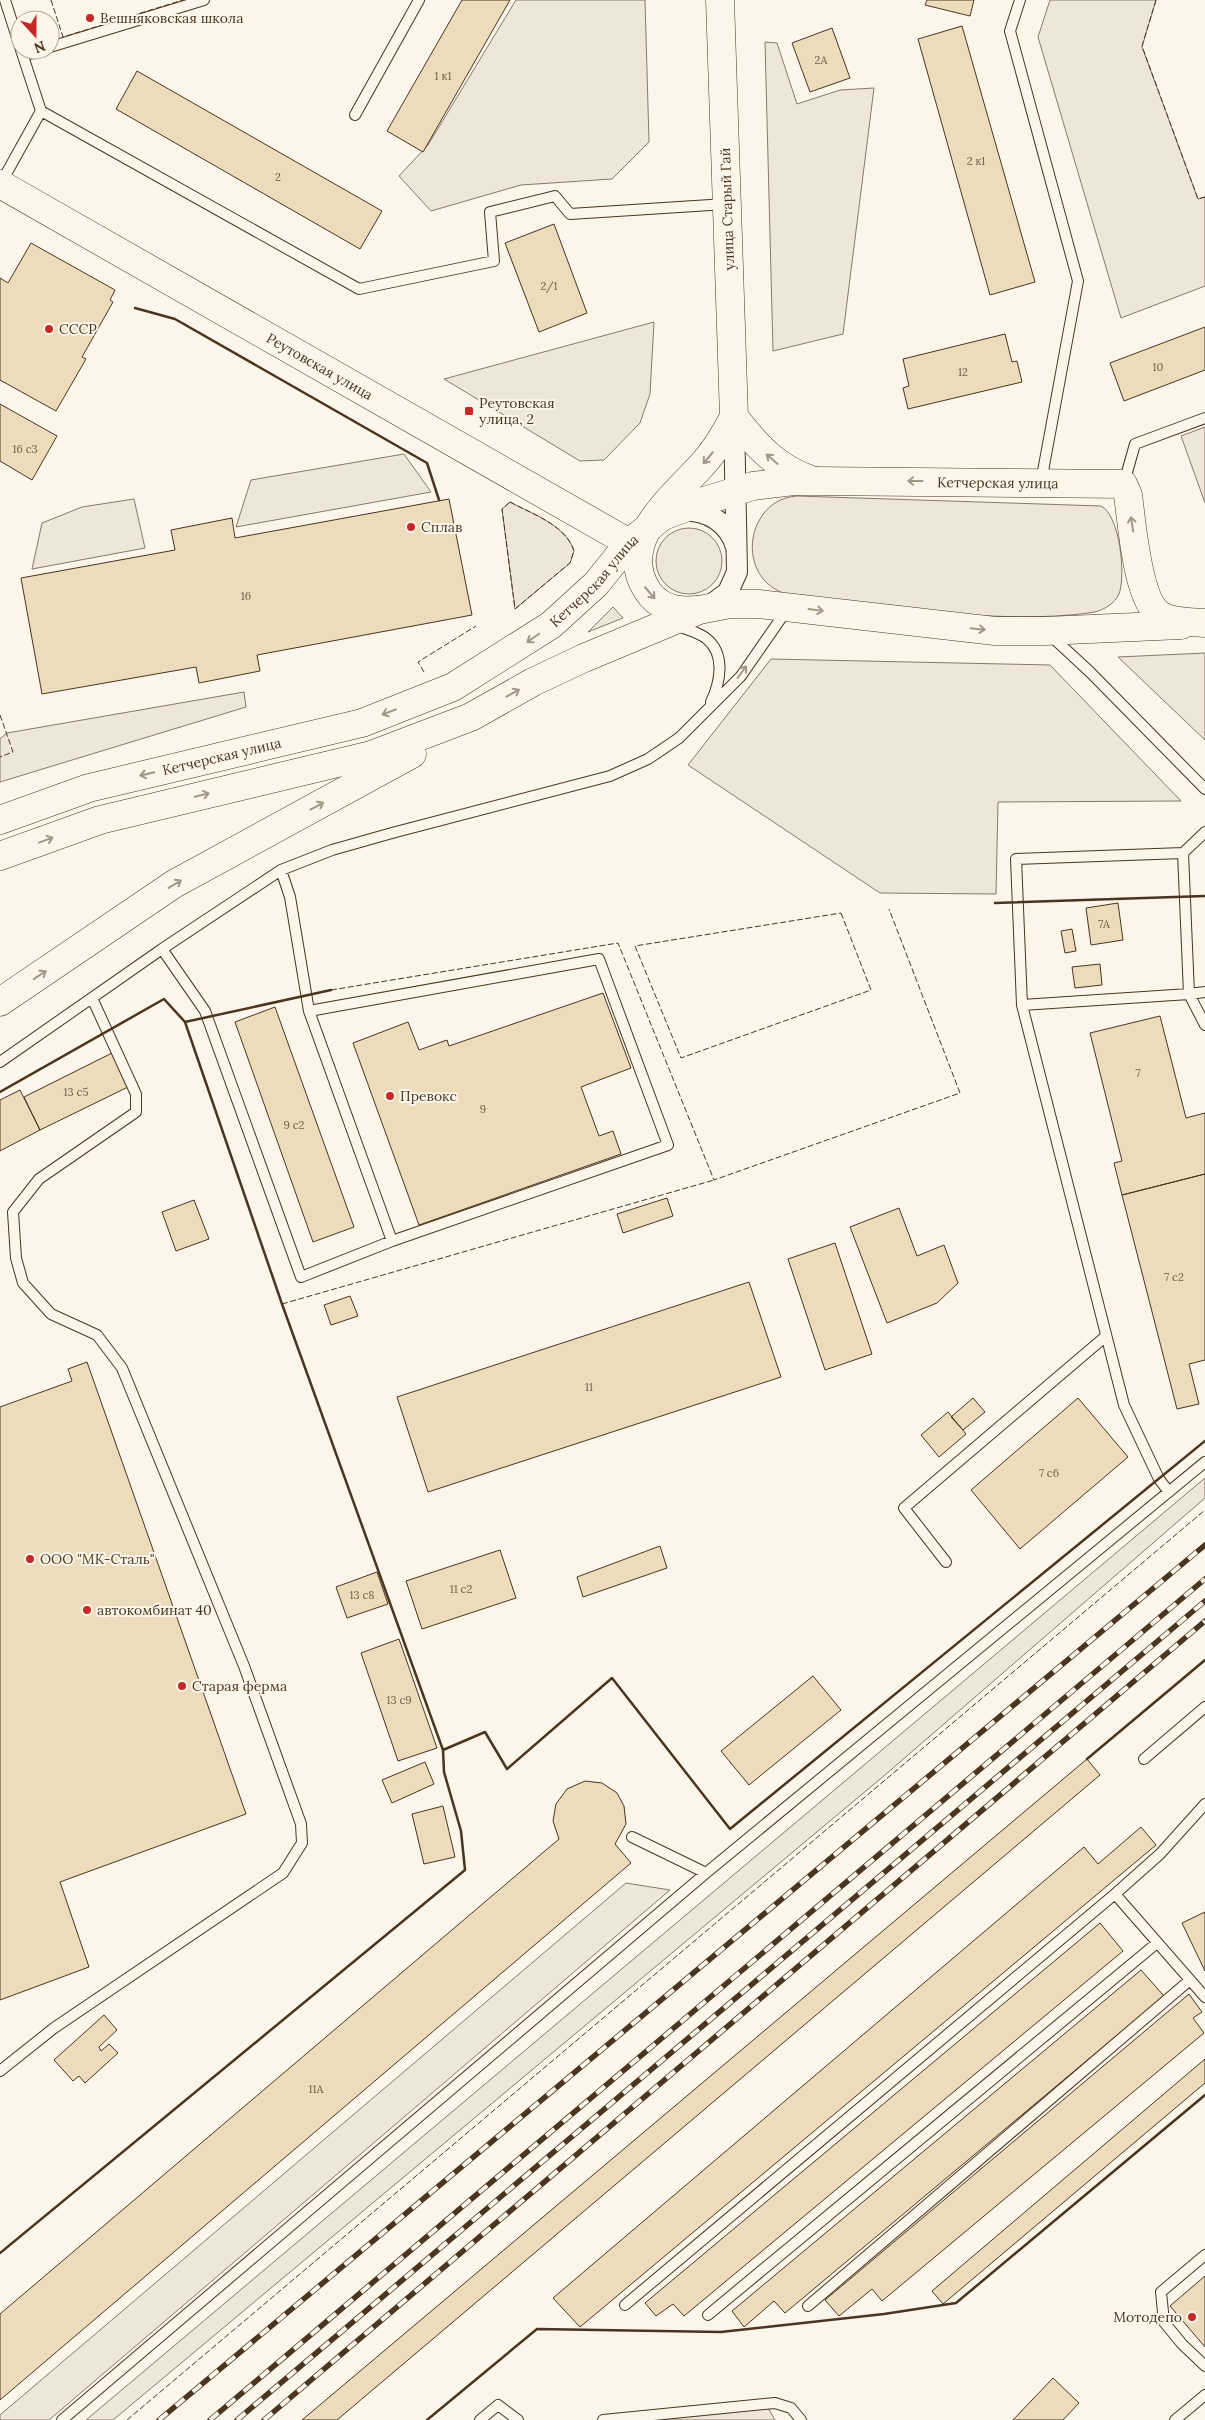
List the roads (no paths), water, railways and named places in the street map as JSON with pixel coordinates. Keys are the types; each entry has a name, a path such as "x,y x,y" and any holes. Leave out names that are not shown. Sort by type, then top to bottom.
{"main road":[{"name":"улица Старый Гай","path":"720,0 734,418"},
{"name":"Реутовская улица","path":"0,184 640,539"},
{"path":"815,481 790,472 777,463 753,442 734,418 713,452 678,489 640,539 637,565 642,582 648,593 670,608 684,611 744,604 789,607 995,631 1045,631 1205,624"},
{"name":"Кетчерская улица","path":"0,820 89,788 362,723 453,687 551,625 596,584 663,516 736,490 770,483 815,481 1123,484"},
{"path":"1123,484 1128,495 1142,586 1147,597 1160,616 1183,622 1205,624"},
{"path":"1091,629 1114,622 1130,609 1139,591 1140,572"},
{"path":"0,1002 174,884 402,760 471,717 550,674 699,610"},
{"path":"0,856 100,820 371,755 471,717"}],"street":[{"name":"улица Старый Гай","path":"699,610 713,605 728,592 734,582 738,561 734,418"},
{"name":"улица Старый Гай","path":"676,512 692,510 704,513 723,524 734,541 738,561"}],"lane":[{"path":"5,0 10,16"},
{"path":"60,44 204,0"},
{"path":"355,115 419,0"},
{"path":"1020,0 1010,31 1078,281 1041,482"},
{"path":"24,60 41,111 359,289 494,260 490,212 555,196 570,214 727,204"},
{"path":"0,184 41,111"},
{"path":"1123,484 1135,444 1205,418"},
{"path":"0,1062 162,949 281,870 332,850 392,832 568,788 624,770 664,749 679,738 740,676 789,607"},
{"path":"669,622 706,638 713,646 718,658 720,675 717,690 709,708"},
{"path":"1045,631 1090,672 1205,789"},
{"path":"1169,1492 1159,1479 1124,1405 1022,1006 1016,858 1183,853 1205,832"},
{"path":"1183,853 1189,994 1205,1025"},
{"path":"281,870 290,897 309,1011 392,1242"},
{"path":"162,949 206,1011 301,1277 392,1242 668,1145 599,959 309,1011"},
{"path":"1022,1006 1205,992"},
{"path":"0,2071 54,2028 283,1873 302,1843 301,1824 244,1666 122,1368 97,1335 51,1314 23,1283 16,1258 13,1212 39,1179 136,1112 136,1094 92,998"},
{"path":"946,1562 904,1508 1106,1336"},
{"path":"62,2420 706,1873 1205,1462"},
{"path":"1144,1759 1205,1707"},
{"path":"625,2305 1115,1894 1160,1854 1205,1804"},
{"path":"632,1837 706,1873"},
{"path":"1115,1894 1205,1997"},
{"path":"708,2315 1158,1943"},
{"path":"808,2306 1190,1980"},
{"path":"1205,2255 1161,2292 1164,2322 1182,2344 1205,2366"},
{"path":"1175,2420 1205,2395"},
{"path":"603,2420 775,2403 791,2408 801,2420"},
{"path":"480,2420 498,2405 518,2420"}],"railway":[{"path":"159,2420 1205,1545"},
{"path":"210,2420 1205,1579"},
{"path":"237,2420 1205,1601"},
{"path":"264,2420 1205,1621"}],"place":[{"name":"Вешняковская школа","path":"90,18"},
{"name":"СССР","path":"49,329"},
{"name":"Реутовская улица, 2","path":"469,411"},
{"name":"Сплав","path":"411,527"},
{"name":"Превокс","path":"390,1096"},
{"name":"ООО \"МК-Сталь\"","path":"30,1559"},
{"name":"автокомбинат 40","path":"87,1610"},
{"name":"Старая ферма","path":"182,1686"},
{"name":"Мотодепо","path":"1192,2317"}]}
